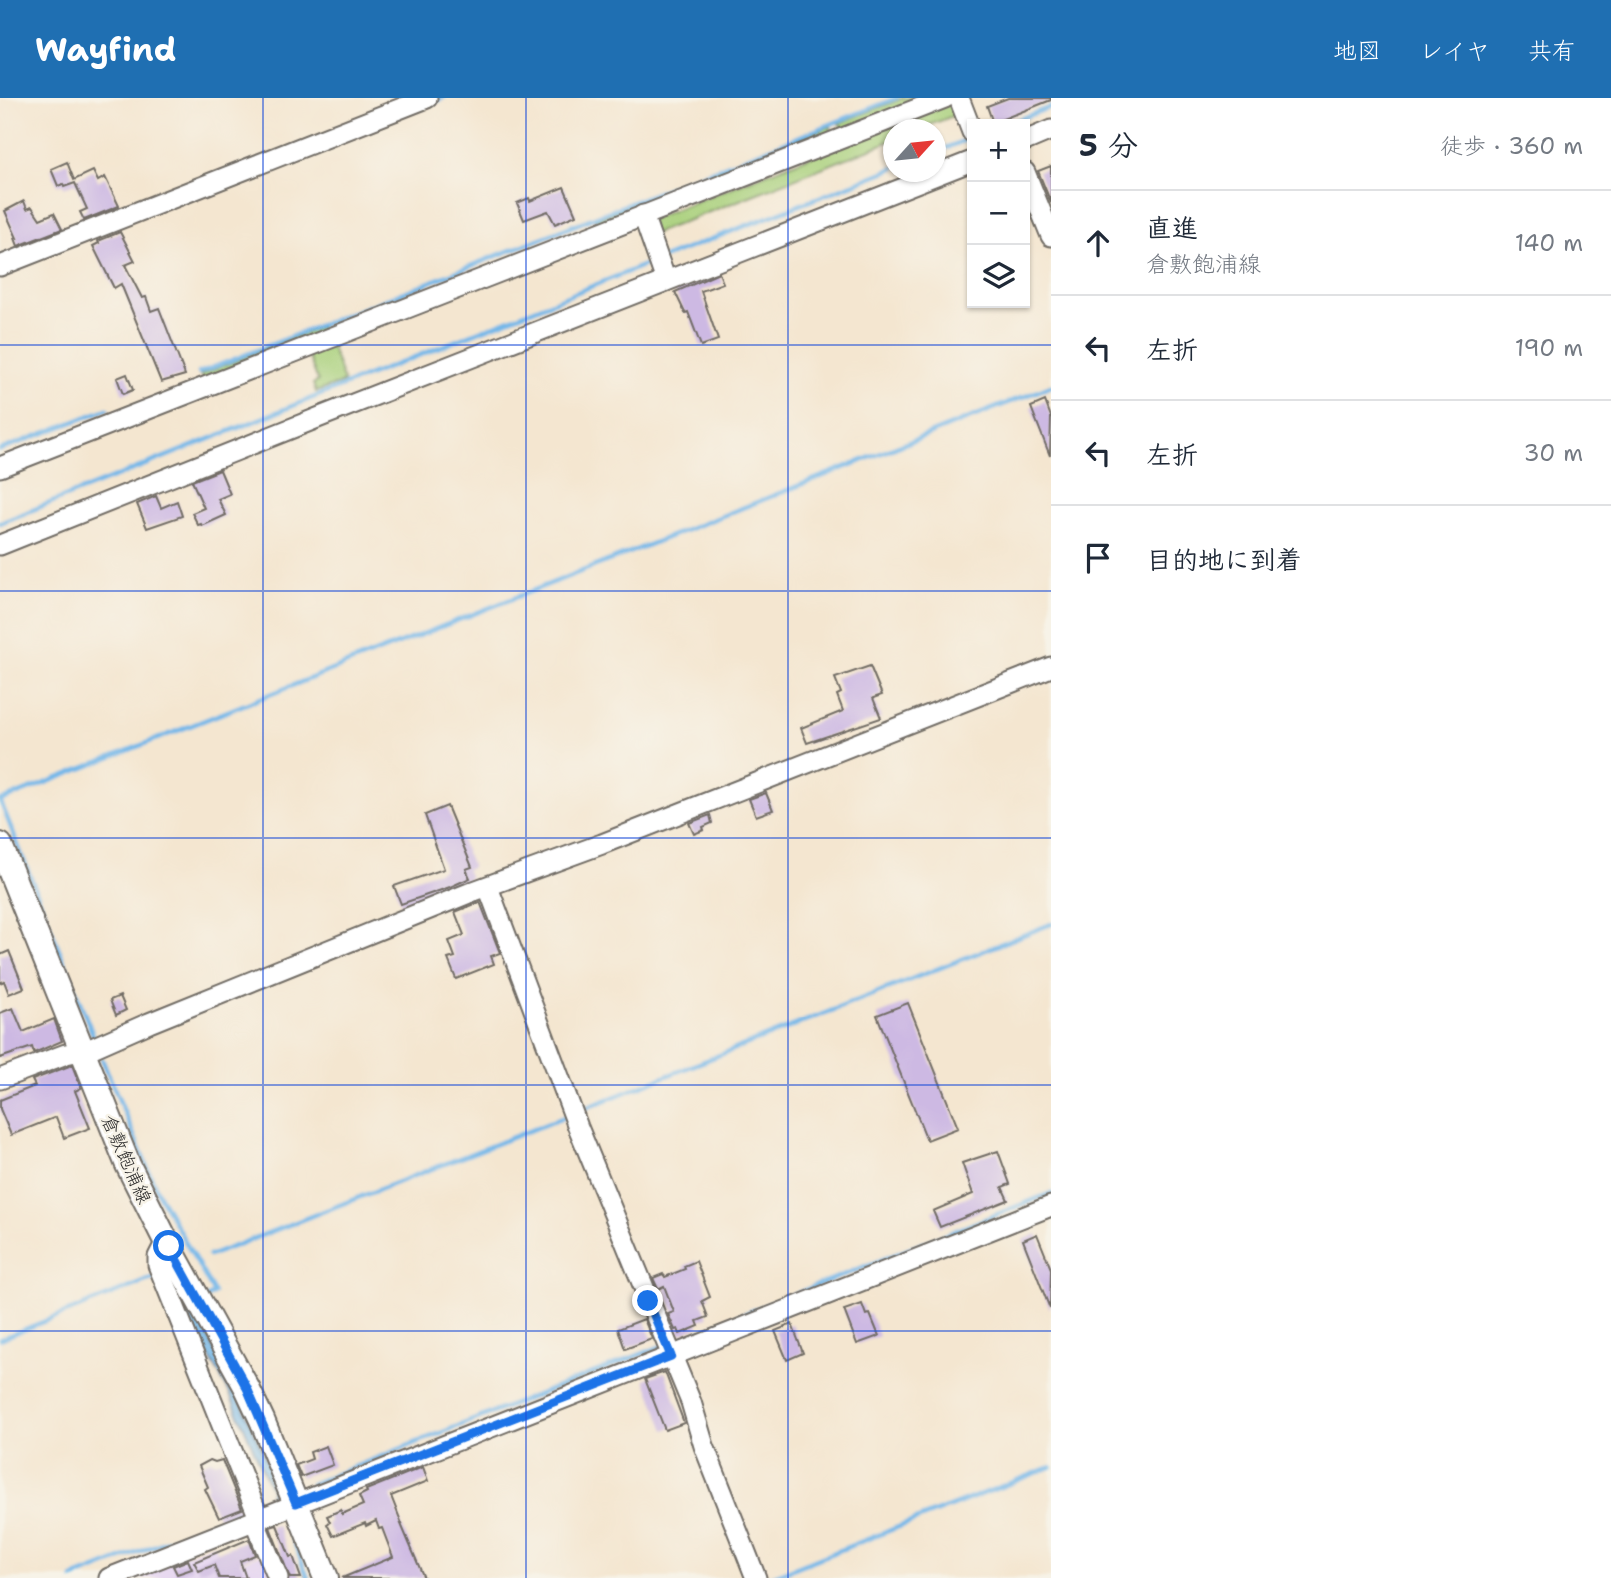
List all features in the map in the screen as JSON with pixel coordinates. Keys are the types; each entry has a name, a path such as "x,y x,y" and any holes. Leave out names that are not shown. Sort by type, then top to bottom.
{"main road":[{"name":"倉敷飽浦線","path":"0,845 128,1165 166,1241 247,1388 326,1578"}],"street":[{"path":"0,266 427,98"},
{"path":"0,467 945,98"},
{"path":"959,98 967,119"},
{"path":"1030,139 1051,130"},
{"path":"0,545 661,267 967,163"},
{"path":"1029,182 1051,236"},
{"path":"643,215 661,267"},
{"path":"0,1079 66,1054 90,1049 488,887 1051,667"},
{"path":"488,887 578,1126 691,1402 704,1446 756,1578"},
{"path":"109,1578 255,1512 296,1503 668,1348 1051,1206"},
{"path":"166,1241 158,1256 158,1265 255,1512 278,1578"}],"shaded area":[{"path":"214,1544 224,1569 264,1553 274,1578 129,1578"}],"green space":[{"path":"903,98 923,98 843,129 839,123"},
{"path":"949,102 961,113 945,119 906,119"},
{"path":"831,126 832,134 598,224 595,220"},
{"path":"883,128 883,144 653,234 651,219"},
{"path":"321,327 323,333 204,380 200,375"},
{"path":"331,346 344,382 316,392 313,384 318,381 308,355"}],"water":[{"path":"189,1300 243,1406 280,1492 271,1502 263,1505 261,1501 270,1495 271,1489 229,1392 181,1306"}],"building":[{"path":"1008,98 1051,98 1003,119 992,119 987,106"},
{"path":"67,162 74,180 93,171 98,181 105,177 119,206 84,220 80,212 87,209 75,183 58,186 51,169"},
{"path":"1051,166 1051,203 1038,171"},
{"path":"564,187 576,215 555,224 548,211 524,220 517,203 529,198 530,201"},
{"path":"24,201 27,209 32,207 40,219 54,213 62,229 18,246 5,211"},
{"path":"120,232 135,261 125,265 142,298 146,297 151,311 159,308 185,375 161,382 121,284 114,288 93,246 99,243 98,241"},
{"path":"719,273 723,283 701,291 718,340 701,346 688,312 685,313 675,292"},
{"path":"127,374 133,390 123,394 117,378"},
{"path":"1045,401 1051,417 1050,456 1031,407"},
{"path":"220,470 230,494 218,499 226,515 202,526 198,525 192,513 204,508 192,481"},
{"path":"156,496 161,508 177,501 182,516 147,528 137,504"},
{"path":"870,666 882,695 873,698 881,718 807,743 801,728 843,711 837,695 841,693 835,678"},
{"path":"766,793 773,810 756,816 749,799"},
{"path":"447,806 472,867 466,869 470,878 401,904 394,886 444,869 425,815"},
{"path":"710,815 712,823 694,834 689,823"},
{"path":"480,902 500,953 491,956 494,964 456,979 448,959 455,957 449,941 464,935 455,912"},
{"path":"9,951 24,988 9,994 4,981 0,983 0,955"},
{"path":"120,996 126,1010 116,1015 110,1000"},
{"path":"908,1003 958,1128 927,1140 877,1015"},
{"path":"13,1008 23,1032 54,1019 62,1041 34,1053 32,1047 0,1058 0,1013"},
{"path":"72,1065 81,1088 75,1091 90,1128 64,1138 56,1117 11,1135 0,1109 0,1100 35,1086 32,1080"},
{"path":"998,1151 1010,1184 1002,1187 1008,1200 940,1227 933,1211 973,1194 962,1163"},
{"path":"1037,1234 1051,1269 1050,1309 1023,1240"},
{"path":"696,1261 710,1297 702,1301 708,1317 697,1321 699,1326 680,1334 678,1329 675,1330 668,1314 674,1312 664,1286 658,1289 653,1278 663,1274 665,1277"},
{"path":"862,1304 866,1315 870,1314 879,1336 857,1344 844,1310"},
{"path":"644,1319 652,1339 625,1349 618,1329"},
{"path":"792,1324 803,1353 787,1360 775,1331"},
{"path":"665,1372 684,1423 665,1430 645,1379"},
{"path":"326,1446 333,1465 301,1477 296,1465 312,1459 310,1452"},
{"path":"210,1460 222,1460 242,1509 219,1518 205,1489 208,1487 199,1466"},
{"path":"423,1467 428,1481 391,1496 424,1578 342,1578 393,1557 382,1528 379,1529 376,1521 333,1536 327,1524 330,1522 327,1516 341,1510 342,1514 363,1505 359,1496 367,1492 366,1490"},
{"path":"277,1525 301,1578 290,1578 270,1527"},
{"path":"249,1539 255,1555 240,1561 246,1578 219,1578 214,1565 199,1571 194,1562"},
{"path":"188,1560 192,1569 177,1574 173,1566"}],"waterway":[{"path":"431,103 443,98"},
{"path":"199,373 897,98"},
{"path":"1019,119 1051,107"},
{"path":"946,148 967,140"},
{"path":"663,258 883,172"},
{"path":"0,523 655,261"},
{"path":"0,801 1051,386"},
{"path":"0,450 107,409"},
{"path":"0,800 95,1040"},
{"path":"578,1111 1051,924"},
{"path":"102,1059 158,1193 214,1293 208,1297"},
{"path":"209,1256 567,1116"},
{"path":"671,1343 1051,1193"},
{"path":"0,1339 156,1277"},
{"path":"311,1484 662,1346"},
{"path":"769,1578 1051,1467"},
{"path":"73,1578 250,1508"},
{"path":"285,1519 308,1578"}],"route":[{"path":"169,1246 247,1388 296,1503 671,1356 648,1301"}]}
